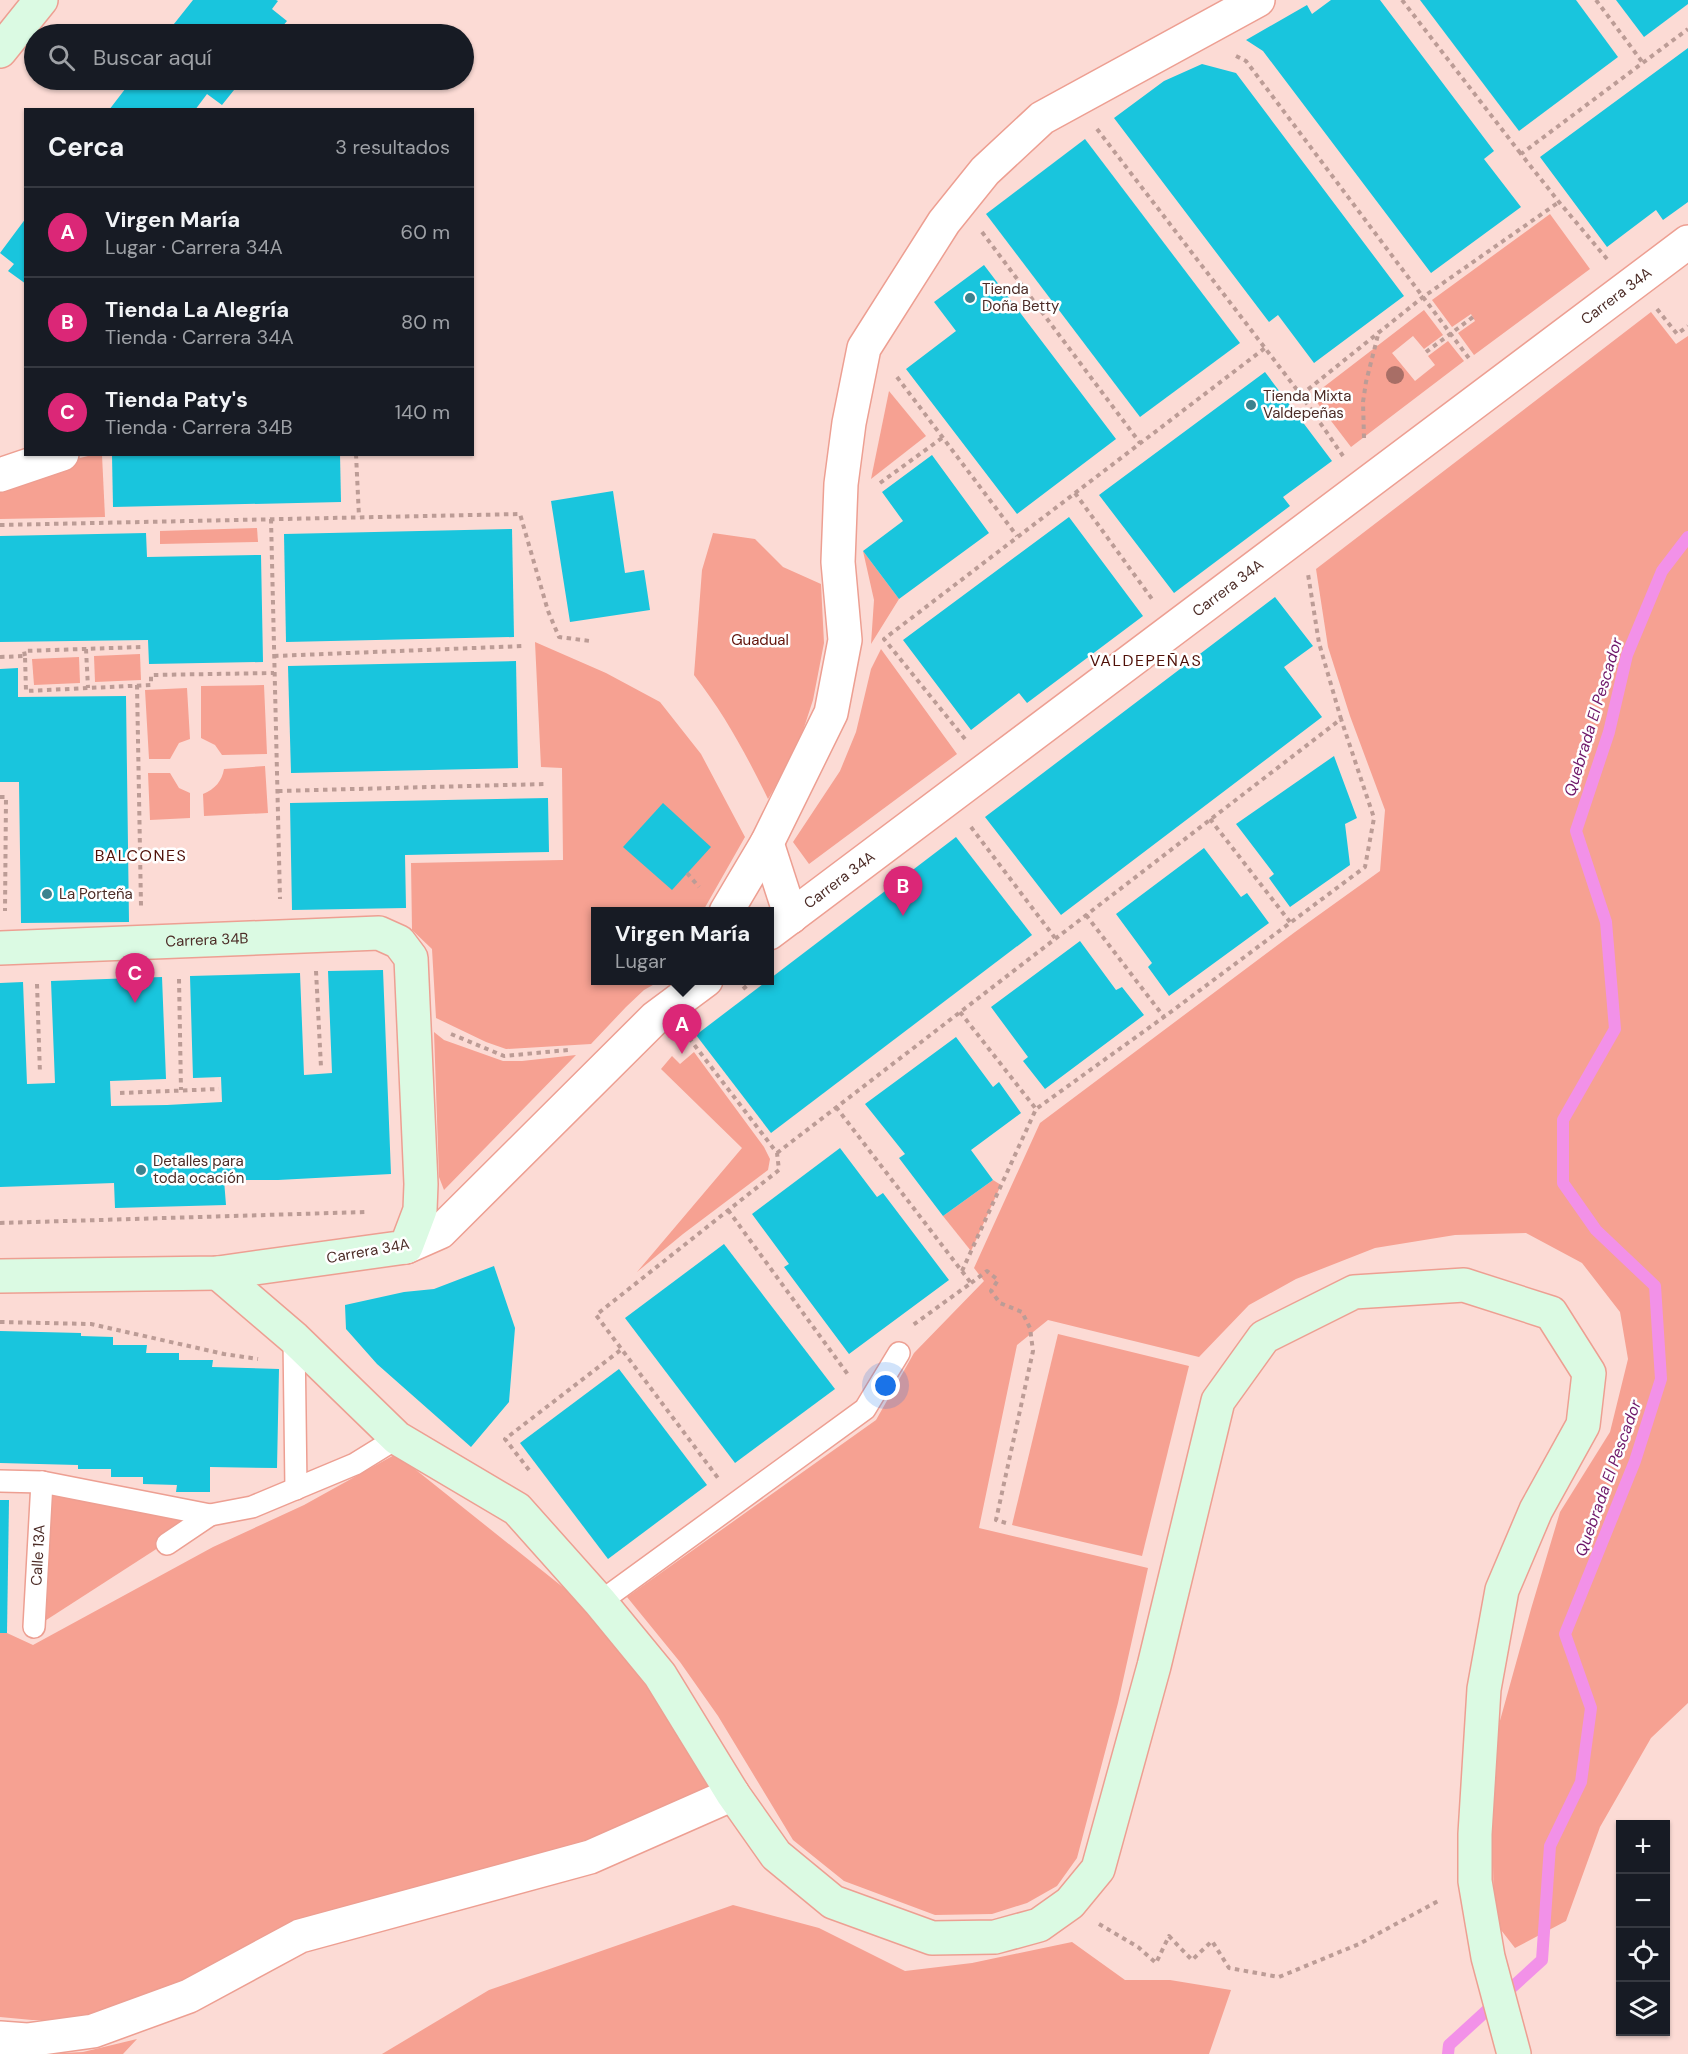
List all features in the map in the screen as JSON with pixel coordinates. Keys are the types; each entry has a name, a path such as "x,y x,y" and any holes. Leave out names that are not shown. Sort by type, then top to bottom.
{"street":[{"path":"0,51 41,0"},
{"path":"729,907 767,843 831,713 845,640 838,562 841,484 849,423 864,348 944,222 985,171 1042,118 1258,0"},
{"name":"Carrera 34A","path":"780,925 1688,242"},
{"path":"0,475 56,456"},
{"path":"767,843 780,925"},
{"name":"Carrera 34B","path":"14,948 379,933 399,942 411,958 413,1014"},
{"path":"675,1022 683,985"},
{"name":"Carrera 34A","path":"0,1276 218,1273 406,1246 440,1232 655,1018 675,1022 703,985"},
{"path":"406,1246 420,1210 421,1184 413,1014"},
{"path":"218,1273 294,1350 397,1438 517,1509 600,1602 660,1675 733,1794 776,1855 833,1902 932,1938 995,1937 1039,1925 1070,1903 1098,1869 1154,1666 1218,1401 1264,1337 1354,1292 1464,1285 1551,1313 1589,1373 1583,1425 1536,1510 1502,1590 1484,1689 1475,1834 1475,1881 1488,1957 1513,2048"},
{"path":"0,2038 27,2040 93,2031 189,1996 300,1936 590,1857 733,1794"}],"lane":[{"path":"294,1350 296,1489"},
{"path":"600,1602 865,1408 899,1353"},
{"path":"0,1481 42,1482 210,1515 252,1508 355,1464 397,1438"},
{"name":"Calle 13A","path":"34,1627 42,1482"},
{"path":"167,1544 210,1515"}],"path":[{"path":"1402,0 1521,154 1608,261"},
{"path":"1596,0 1642,63"},
{"path":"1207,28 1217,47 1246,61 1476,368"},
{"path":"1521,154 1688,29"},
{"path":"1077,98 1088,116 1346,459"},
{"path":"1300,395 1423,297 1559,202"},
{"path":"958,206 973,219 1140,442"},
{"path":"1426,352 1473,317"},
{"path":"1677,334 1688,326"},
{"path":"1364,444 1363,402 1379,331"},
{"path":"966,741 884,639 1264,348"},
{"path":"895,374 1017,537"},
{"path":"872,489 942,438"},
{"path":"356,456 359,517"},
{"path":"1075,493 1155,603"},
{"path":"0,525 520,514 548,611 559,637 590,641"},
{"path":"271,519 281,938"},
{"path":"962,1271 1036,1109 1365,867 1374,818 1319,643 1307,563"},
{"path":"274,656 524,646"},
{"path":"142,647 24,651 26,690 151,685 151,675 274,673"},
{"path":"86,649 88,688"},
{"path":"0,657 25,656"},
{"path":"137,685 142,943"},
{"path":"777,1153 1341,719"},
{"path":"278,791 545,784"},
{"path":"0,797 6,797 14,948 40,1074"},
{"path":"1210,819 1290,922"},
{"path":"967,822 1055,938"},
{"path":"1086,915 1164,1017"},
{"path":"314,936 321,1066"},
{"path":"179,942 181,1090"},
{"path":"960,1012 1036,1109"},
{"path":"413,1014 459,1038 504,1056 566,1050 622,1050"},
{"path":"675,1022 777,1153 779,1170 596,1315 724,1485"},
{"path":"120,1093 219,1089"},
{"path":"836,1107 971,1283"},
{"path":"0,1223 420,1210"},
{"path":"728,1210 852,1379"},
{"path":"904,1331 987,1271 998,1280 991,1291 1000,1303 1022,1312 1030,1328 1033,1351 996,1520 1006,1522"},
{"path":"0,1322 91,1324 224,1354 294,1350"},
{"path":"505,1439 622,1349"},
{"path":"846,1373 856,1366"},
{"path":"1070,1903 1110,1932 1138,1947 1156,1963 1169,1936 1192,1960 1212,1941 1228,1968 1279,1977 1359,1944 1475,1881"}],"green space":[{"path":"1550,214 1590,269 1474,355 1458,333 1475,321 1471,314 1452,327 1432,300"},
{"path":"1424,310 1443,335 1424,349 1413,336 1392,353 1415,381 1435,365 1428,356 1448,341 1464,361 1351,447 1312,396"},
{"path":"1651,312 1676,344 1688,336 1688,1703 1651,1738 1600,1827 1566,1921 1515,1948 1494,1921 1491,1753 1560,1512 1610,1432 1628,1359 1620,1312 1582,1263 1526,1233 1455,1235 1375,1248 1296,1279 1249,1305 1199,1357 1048,1320 1017,1345 979,1528 1148,1568 1118,1703 1077,1858 1057,1886 1027,1903 992,1914 935,1915 844,1881 793,1840 718,1716 680,1662 627,1597 876,1420 914,1353 984,1281 974,1268 1040,1123 1380,871 1385,810 1350,716 1328,647 1316,569"},
{"path":"889,391 926,436 871,479"},
{"path":"88,456 102,456 105,517 0,519 0,478"},
{"path":"257,528 258,542 160,544 160,531"},
{"name":"Guadual","path":"713,533 755,539 783,567 821,584 824,643 813,700 796,752 768,799 734,735 694,675 702,570"},
{"path":"863,551 899,599 871,644 874,600"},
{"path":"535,642 606,673 660,702 701,754 745,837 705,907 591,907 591,985 653,985 626,1007 591,1044 506,1049 436,1018 432,949 412,930 411,863 563,860 562,768 541,767"},
{"path":"881,649 957,754 809,864 793,842 840,771 856,732 871,669"},
{"path":"140,654 141,680 95,682 94,656"},
{"path":"79,657 80,683 34,685 32,659"},
{"path":"264,685 267,754 222,755 215,745 201,738 201,686"},
{"path":"187,688 190,739 179,743 170,759 149,759 145,690"},
{"path":"265,766 268,813 204,816 203,794 217,784 224,769"},
{"path":"148,773 170,773 179,788 190,793 190,818 150,820"},
{"path":"434,1032 444,1040 503,1061 576,1055 444,1190 439,1177"},
{"path":"694,1052 764,1147 770,1159 768,1170 637,1272 742,1148 661,1069 672,1056 680,1064"},
{"path":"993,1180 1001,1185 971,1251 943,1216"},
{"path":"1058,1334 1189,1366 1142,1556 1012,1525"},
{"path":"396,1454 579,1600 683,1733 709,1788 583,1841 391,1897 186,1988 81,2020 32,2020 0,2017 0,1633 7,1633 33,1645 213,1547 304,1505"},
{"path":"44,1484 206,1517 37,1626"},
{"path":"733,1905 819,1928 905,1971 972,1963 1072,1942 1125,1980 1170,1980 1231,1990 1209,2054 382,2054 489,1990"},
{"path":"137,2039 123,2054 43,2054 83,2052"}],"building":[{"path":"193,0 276,0 278,1 272,9 287,21 284,24 174,24"},
{"path":"1331,0 1380,0 1494,151 1484,159 1521,207 1431,273 1263,51 1246,40 1307,5 1312,14"},
{"path":"1420,0 1576,0 1618,57 1519,131"},
{"path":"1616,0 1688,0 1688,4 1644,37"},
{"path":"1688,48 1688,202 1663,220 1656,210 1607,247 1540,157"},
{"path":"1202,64 1236,73 1404,296 1314,363 1278,315 1269,322 1114,118 1164,81"},
{"path":"124,90 234,90 222,105 207,94 196,108 111,108"},
{"path":"1085,139 1240,343 1140,417 986,214"},
{"path":"24,221 24,283 8,271 14,264 0,253"},
{"path":"984,265 1116,439 1017,514 906,369 956,331 934,302"},
{"path":"1265,372 1332,461 1283,497 1290,506 1174,593 1099,495"},
{"path":"932,455 989,533 899,599 863,551 903,521 882,492"},
{"path":"112,456 340,456 341,502 113,507"},
{"path":"613,491 625,573 644,570 650,610 570,622 551,501"},
{"path":"1069,517 1143,616 1027,703 1019,693 971,730 903,640"},
{"path":"512,529 514,637 286,642 284,534"},
{"path":"146,533 147,557 261,555 263,662 149,664 148,640 0,642 0,536"},
{"path":"1275,597 1313,646 1284,667 1322,717 1061,915 985,817"},
{"path":"516,661 518,768 291,773 288,666"},
{"path":"18,668 18,697 126,696 129,922 21,923 19,782 0,782 0,669"},
{"path":"1334,756 1357,818 1345,824 1350,865 1290,907 1269,878 1274,874 1236,824"},
{"path":"548,798 549,852 405,855 406,908 292,910 290,803"},
{"path":"663,803 711,847 672,890 623,847"},
{"path":"956,837 1032,935 771,1133 696,1035 762,985 774,985 774,976"},
{"path":"1204,848 1241,897 1247,893 1269,923 1169,996 1148,967 1152,963 1116,914"},
{"path":"1080,941 1116,990 1122,987 1144,1015 1045,1089 1023,1061 1028,1057 991,1007"},
{"path":"383,970 391,1174 278,1180 224,1180 226,1205 115,1208 114,1183 0,1187 0,983 23,982 27,1084 55,1083 51,981 162,977 166,1079 110,1081 111,1106 167,1105 222,1102 221,1077 193,1078 190,976 300,973 304,1075 332,1073 328,971"},
{"path":"956,1037 993,1087 999,1082 1021,1113 971,1150 993,1180 943,1216 899,1158 905,1154 865,1104"},
{"path":"840,1148 877,1197 883,1193 949,1280 849,1354 784,1267 789,1264 752,1214"},
{"path":"724,1244 835,1389 735,1463 625,1318"},
{"path":"494,1266 515,1328 509,1402 471,1447 377,1364 346,1329 345,1305 404,1292 434,1289"},
{"path":"0,1331 81,1333 81,1336 113,1337 113,1345 147,1345 146,1353 179,1353 179,1360 213,1360 212,1367 279,1369 277,1468 210,1467 210,1492 176,1492 177,1485 143,1484 143,1477 111,1477 111,1469 78,1469 78,1465 0,1463"},
{"path":"619,1369 707,1485 608,1559 520,1443"},
{"path":"0,1500 9,1500 7,1633 0,1633"}],"waterway":[{"name":"Quebrada El Pescador","path":"1448,2054 1449,2045 1542,1960 1550,1846 1581,1782 1591,1708 1565,1634 1635,1461 1661,1379 1655,1286 1596,1230 1563,1183 1563,1120 1615,1029 1606,922 1576,831 1609,732 1627,655 1662,571 1688,537"}],"place":[{"name":"Tienda Doña Betty","path":"970,298"},
{"name":"Tienda Mixta Valdepeñas","path":"1251,405"},
{"name":"La Porteña","path":"47,894"},
{"name":"Tienda La Alegría","path":"903,916"},
{"name":"Tienda Paty's","path":"135,1003"},
{"name":"Virgen María","path":"682,1054"},
{"name":"Detalles para toda ocación","path":"141,1170"}],"district":[{"name":"VALDEPEÑAS","path":"1146,660"},
{"name":"BALCONES","path":"141,855"}]}
